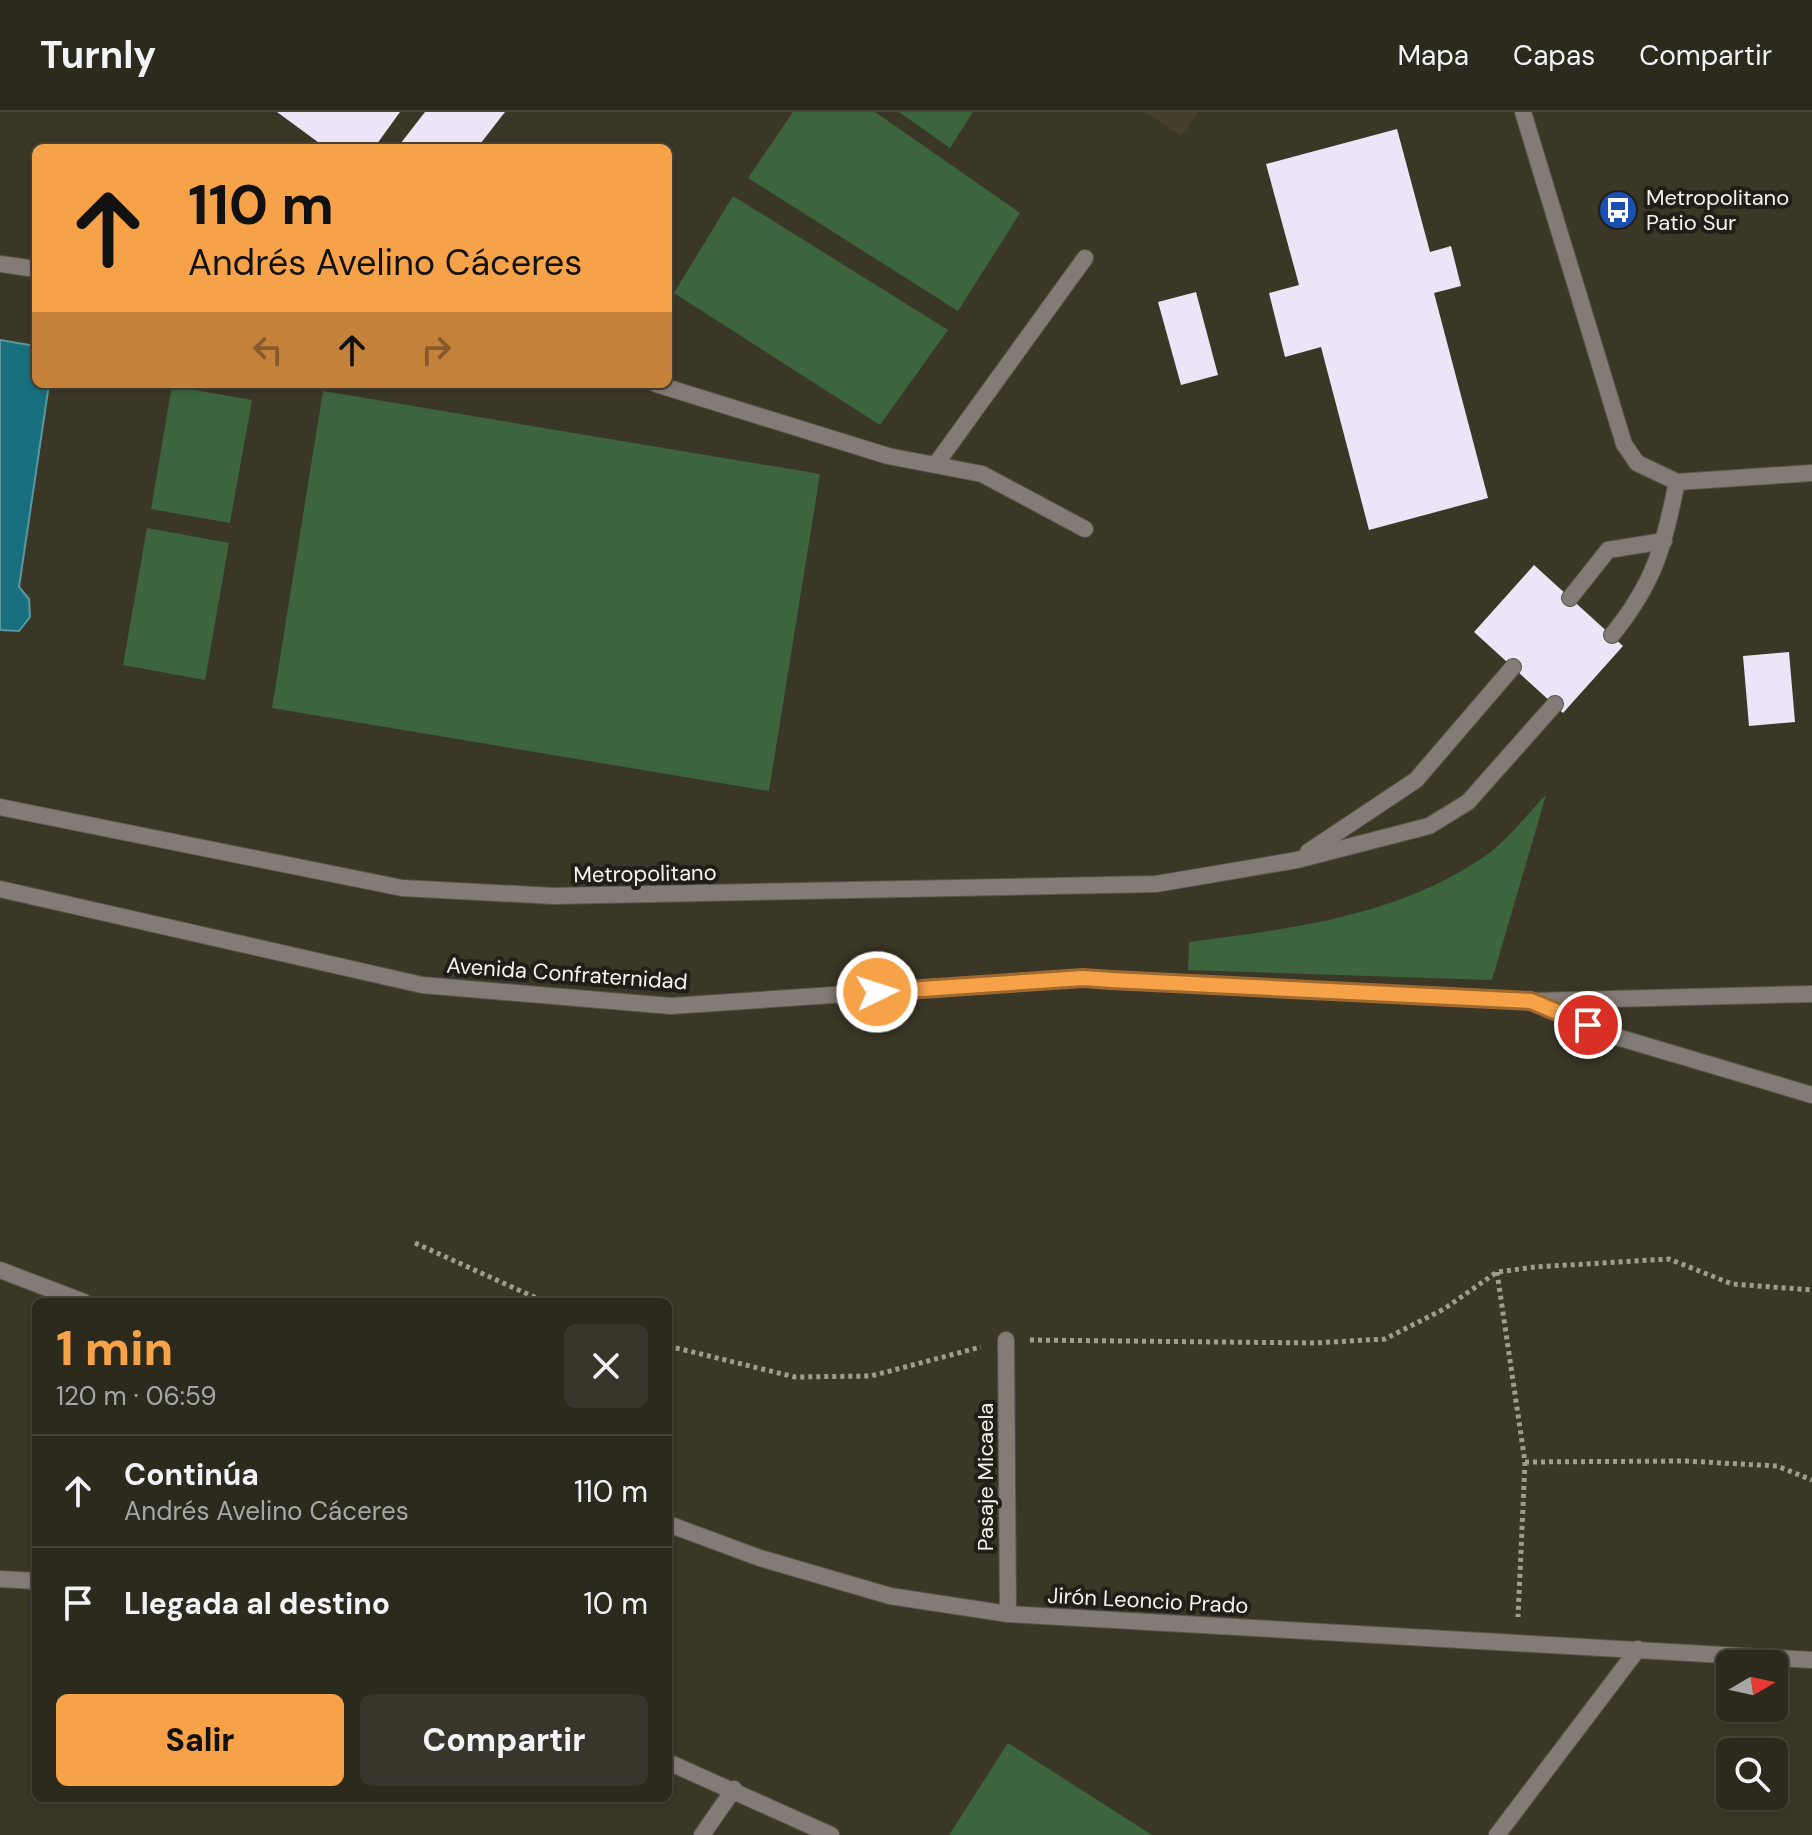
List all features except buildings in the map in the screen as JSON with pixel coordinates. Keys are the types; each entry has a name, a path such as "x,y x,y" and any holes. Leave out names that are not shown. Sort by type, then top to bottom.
{"street":[{"path":"1523,112 1624,444 1637,463 1677,482 1812,473"},
{"path":"936,464 1085,258"},
{"path":"0,264 32,268"},
{"path":"669,388 888,456 982,474 1085,529"},
{"path":"1612,635 1641,599 1664,541 1677,482"},
{"path":"1570,598 1608,550 1664,541"},
{"name":"Metropolitano","path":"1297,860 1416,780 1513,667"},
{"name":"Metropolitano","path":"0,807 402,888 554,896 1156,884 1297,860 1429,826 1468,802 1555,704"},
{"name":"Avenida Confraternidad","path":"0,889 422,985 671,1006 1083,978 1531,1001 1812,994"},
{"path":"1531,1001 1617,1037 1812,1095"},
{"path":"0,1270 74,1298"},
{"name":"Pasaje Micaela","path":"1006,1340 1008,1614"},
{"name":"Jirón Leoncio Prado","path":"672,1525 760,1558 890,1596 1008,1614 1812,1660"},
{"path":"0,1579 32,1581"},
{"path":"1497,1835 1638,1649"},
{"path":"672,1764 831,1835"},
{"path":"702,1835 734,1789"}],"path":[{"path":"415,1243 536,1298"},
{"path":"672,1347 795,1377 871,1376 1006,1340 1314,1343 1385,1339 1444,1309 1497,1272 1669,1259 1732,1284 1812,1290"},
{"path":"1497,1272 1525,1462 1516,1643"},
{"path":"1525,1462 1685,1461 1777,1466 1812,1480"}],"shaded area":[{"path":"1145,112 1198,112 1181,136"}],"green space":[{"path":"793,112 875,112 1020,213 958,311 748,178"},
{"path":"899,112 973,112 950,148"},
{"path":"733,196 948,330 880,425 674,293"},
{"path":"172,388 252,400 230,523 151,509"},
{"path":"323,391 820,474 769,791 272,708"},
{"path":"147,528 229,543 205,680 123,665"},
{"path":"1546,795 1492,980 1188,970 1189,942 1266,932 1343,917 1417,893 1452,876 1493,850"},
{"path":"1008,1743 1152,1835 949,1835"}],"water":[{"path":"0,340 32,345 32,388 48,388 19,587 29,599 30,617 19,631 0,630"}],"place":[{"name":"Metropolitano Patio Sur","path":"1618,210"}],"route":[{"path":"877,992 1083,978 1531,1001 1588,1025"}]}
